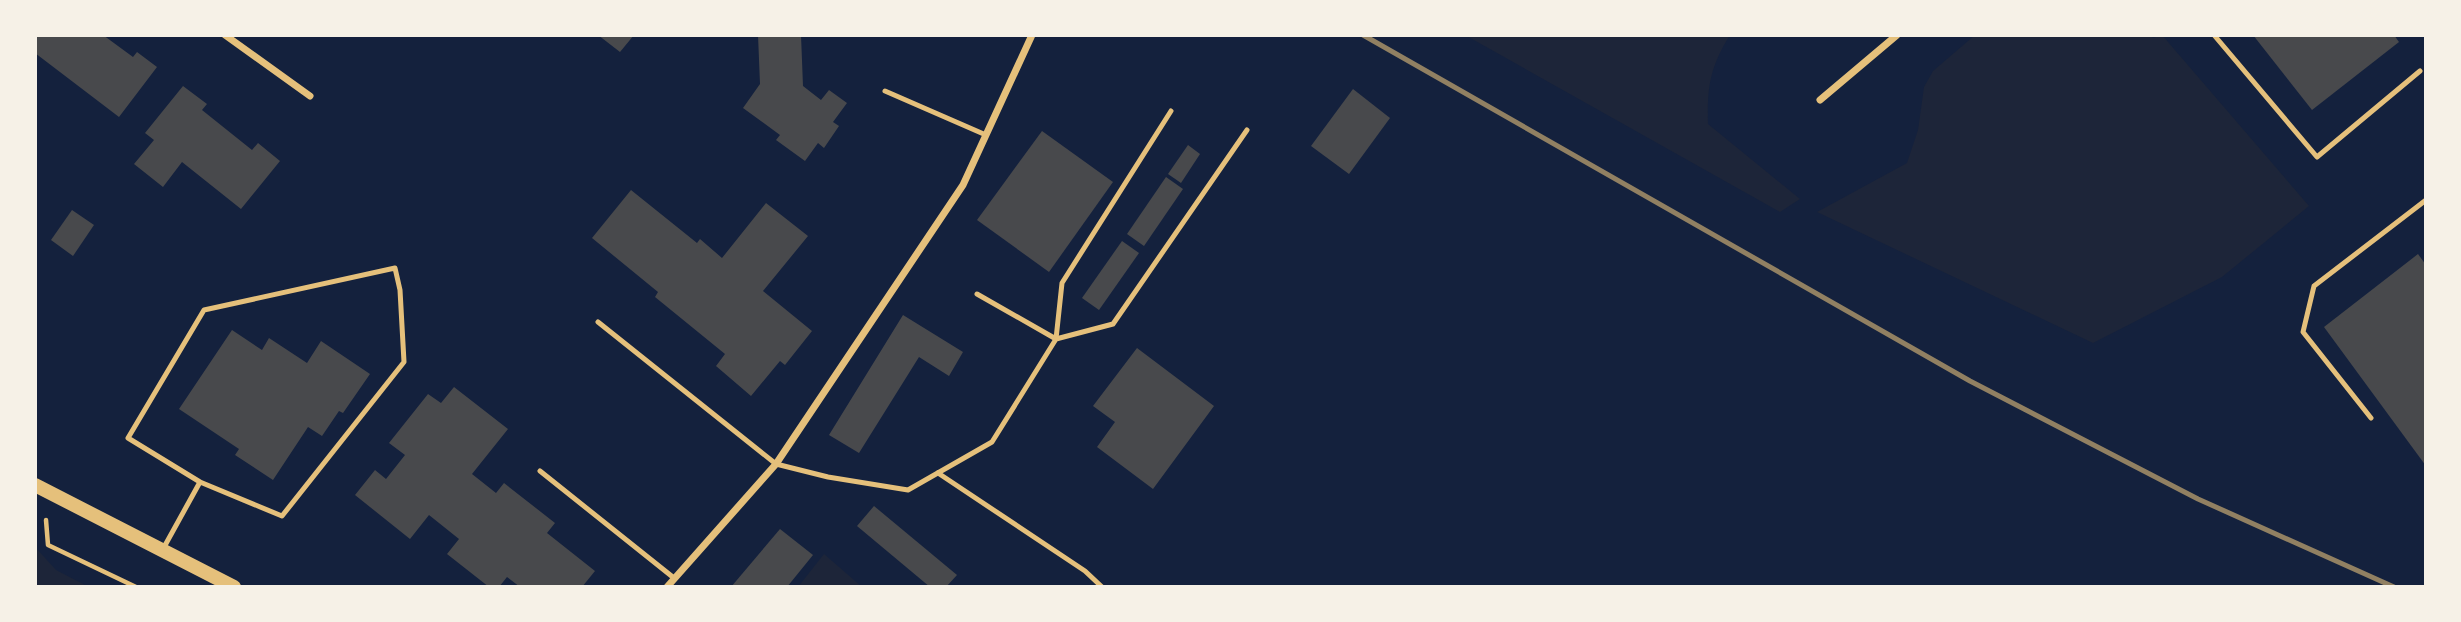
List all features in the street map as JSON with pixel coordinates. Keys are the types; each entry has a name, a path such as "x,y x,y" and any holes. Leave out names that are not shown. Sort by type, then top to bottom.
{"main road":[{"path":"35,485 234,587"}],"street":[{"path":"225,35 310,96"},
{"path":"667,587 776,464 964,185 1032,35"},
{"path":"1820,100 1897,35"}],"lane":[{"path":"2214,35 2317,157 2420,71"},
{"path":"886,91 986,135"},
{"path":"598,323 776,464 828,477 908,490 992,442 1056,339 1062,283 1171,111"},
{"path":"977,294 1056,339 1113,324 1247,130"},
{"path":"2371,418 2303,332 2314,286 2426,200"},
{"path":"396,268 400,290 404,362 282,516 200,482 128,438 204,310 396,268"},
{"path":"540,471 674,578"},
{"path":"938,472 1085,571 1102,587"},
{"path":"162,552 200,482"}],"path":[{"path":"51,495 46,519 48,545 136,587"}],"shaded area":[{"path":"1465,35 1730,35 1711,78 1708,124 1800,199 1780,212"},
{"path":"1975,35 2151,35 2153,38 2162,35 2309,206 2222,277 2093,343 1817,212 1907,163 1918,130 1924,87 1933,71"},
{"path":"35,547 56,570 89,587 35,587"},
{"path":"824,554 862,587 798,587"}],"building":[{"path":"35,35 103,35 133,57 137,52 157,67 119,117 35,53"},
{"path":"598,35 634,35 620,52"},
{"path":"758,35 801,35 803,86 821,100 829,90 847,103 833,122 839,126 824,148 818,143 805,161 776,140 780,135 743,108 760,84"},
{"path":"2253,35 2394,35 2399,42 2312,110"},
{"path":"183,86 207,104 202,110 252,150 258,143 280,161 241,209 182,162 163,187 134,164 154,140 145,133"},
{"path":"1353,89 1390,118 1349,174 1311,146"},
{"path":"1042,131 1113,182 1049,272 977,220"},
{"path":"1188,145 1200,154 1181,183 1168,174"},
{"path":"1166,177 1183,189 1144,246 1127,234"},
{"path":"631,190 697,243 700,239 722,258 766,203 808,236 763,291 812,331 785,365 780,361 751,396 716,366 725,354 655,297 658,292 592,238"},
{"path":"72,210 94,225 73,256 51,240"},
{"path":"1122,241 1139,253 1099,310 1082,298"},
{"path":"2418,254 2426,265 2426,466 2324,327"},
{"path":"903,315 963,352 949,376 919,357 859,453 829,435"},
{"path":"232,330 262,350 269,338 307,363 321,341 370,374 343,413 339,411 322,436 308,427 273,480 235,455 239,449 179,409"},
{"path":"1137,348 1214,406 1153,489 1097,447 1115,422 1093,406"},
{"path":"454,387 508,429 472,474 496,493 504,483 555,523 547,533 595,571 582,587 520,587 507,577 499,587 489,587 447,554 459,539 429,515 410,539 355,495 375,470 386,479 405,455 389,443 428,394 441,403"},
{"path":"874,506 957,575 946,587 930,587 857,526"},
{"path":"780,529 813,555 787,587 731,587"}],"railway":[{"path":"1363,35 1970,381 2198,499 2394,587"}]}
